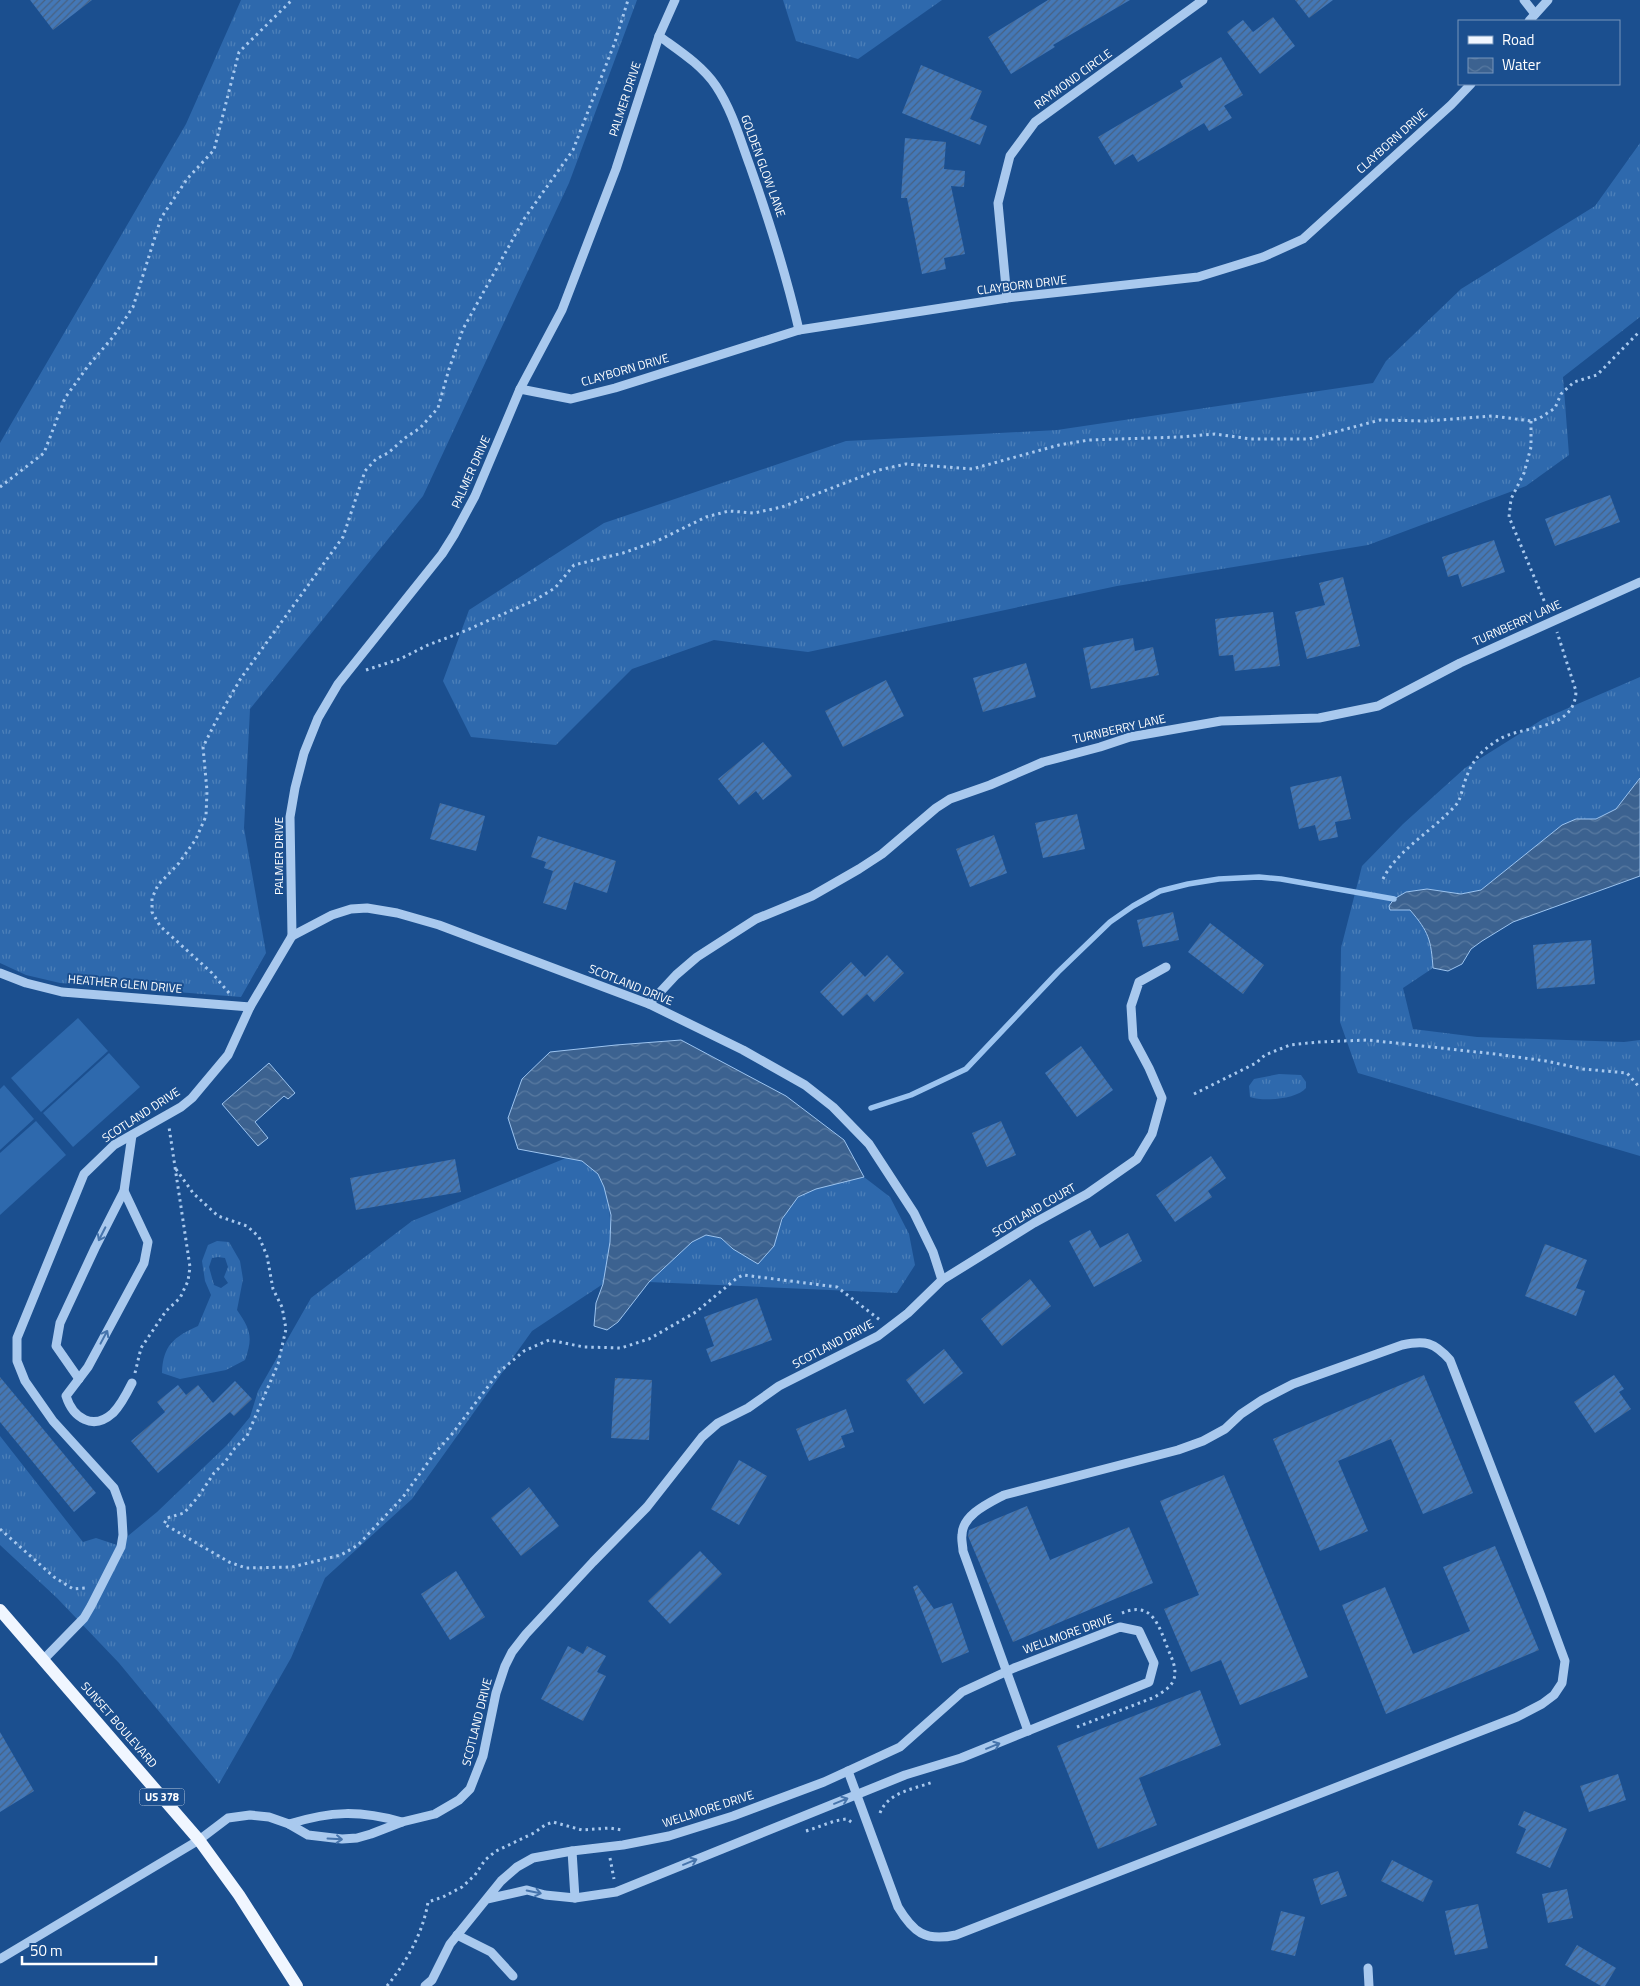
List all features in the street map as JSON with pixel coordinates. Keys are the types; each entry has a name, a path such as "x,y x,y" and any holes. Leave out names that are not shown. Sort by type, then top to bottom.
{"main road":[{"name":"SUNSET BOULEVARD","path":"0,1610 199,1840 239,1895 297,1986"}],"street":[{"name":"PALMER DRIVE","path":"292,936 290,833 295,788 304,753 318,718 328,699 348,671 442,554 454,536 475,496 520,389 562,310 592,237 616,169 658,36 675,0"},
{"name":"RAYMOND CIRCLE","path":"1006,298 998,203 1010,156 1035,122 1203,0"},
{"path":"1524,0 1535,14"},
{"path":"1530,20 1548,0"},
{"name":"GOLDEN GLOW LANE","path":"658,36 687,56 715,85 730,111 770,225 789,286 799,330"},
{"name":"CLAYBORN DRIVE","path":"520,389 571,399 615,388 799,330 1006,298 1198,278 1263,257 1303,239 1451,105 1470,85"},
{"name":"TURNBERRY LANE","path":"649,1004 676,975 697,957 756,919 812,896 859,869 882,854 936,808 950,799 990,785 1042,762 1130,737 1221,721 1320,718 1378,706 1460,663 1640,582"},
{"name":"SCOTLAND DRIVE","path":"0,1959 199,1840 228,1818 250,1814 269,1817 289,1824 308,1835 342,1839 371,1834 402,1822 435,1814 459,1800 470,1789 483,1756 496,1693 505,1666 512,1652 526,1634 593,1562 648,1507 702,1438 718,1423 748,1408 808,1370 854,1350 908,1313 942,1280 933,1252 914,1213 869,1144 849,1122 805,1085 743,1050 649,1004 440,925 397,913 367,908 351,908 332,915 292,936 250,1007 228,1055 192,1098 181,1107 114,1145 84,1174 17,1338 17,1361 25,1381 54,1421 114,1488 121,1507 122,1518 122,1547 84,1618 44,1659"},
{"name":"SCOTLAND COURT","path":"942,1280 976,1258 1087,1194 1137,1159 1152,1134 1162,1098 1133,1038 1131,1006 1139,982 1166,967"},
{"name":"HEATHER GLEN DRIVE","path":"0,973 26,983 62,992 250,1007"},
{"path":"79,1380 56,1346 60,1323 124,1191 132,1135"},
{"path":"124,1191 148,1242 144,1262 79,1380 66,1396 77,1415 87,1421 98,1421 112,1413 132,1383"},
{"path":"848,1771 898,1907 908,1923 917,1932 930,1937 945,1937 965,1931 1517,1717 1542,1704 1554,1695 1562,1683 1565,1661 1542,1596 1450,1360 1439,1348 1429,1343 1415,1342 1402,1344 1293,1384 1262,1400 1241,1414 1225,1429 1203,1441 1178,1450 1004,1496 986,1505 973,1515 964,1525 961,1533 963,1551 1008,1671 1028,1731"},
{"name":"WELLMORE DRIVE","path":"425,1986 432,1980 450,1944 501,1880 517,1867 533,1858 669,1836 733,1816 848,1771 900,1747 962,1692 1008,1671 1120,1627 1139,1631 1154,1663 1149,1682 961,1758 905,1775 616,1892 575,1898 545,1895 527,1890 487,1899"},
{"name":"SCOTLAND DRIVE","path":"289,1824 316,1815 349,1812 382,1816 402,1822"},
{"path":"572,1851 575,1898"},
{"path":"457,1935 491,1952 512,1976"},
{"path":"1368,1968 1369,1986"}],"path":[{"path":"0,487 44,453 65,398 88,366 114,337 133,307 161,218 187,179 214,150 239,52 292,0"},
{"path":"240,1006 212,973 160,926 152,912 152,898 158,886 179,863 196,839 206,816 207,791 203,747 216,720 241,678 343,538 365,471 376,459 388,453 404,438 420,428 438,408 463,329 524,219 573,150 615,42 628,0"},
{"path":"348,671 365,671 400,659 428,645 534,600 554,588 574,565 623,553 657,541 706,517 729,511 754,513 782,508 879,470 906,464 972,469 1059,445 1089,440 1215,434 1251,439 1309,439 1380,420 1426,421 1492,416 1531,421 1540,418 1555,408 1561,394 1574,382 1597,375 1640,330"},
{"path":"1383,879 1406,852 1458,803 1467,775 1478,754 1511,732 1547,726 1565,715 1575,700 1576,691 1553,621 1509,517 1512,499 1524,473 1531,447 1531,421"},
{"path":"1194,1094 1256,1063 1265,1055 1290,1045 1368,1040 1494,1054 1546,1061 1582,1069 1627,1073 1640,1088"},
{"path":"132,1383 141,1348 166,1311 180,1298 188,1281 190,1268 167,1114"},
{"path":"176,1169 193,1193 218,1216 247,1226 259,1237 267,1256 273,1288 282,1307 285,1322 286,1329 278,1364 247,1436 214,1473 198,1497 184,1513 167,1518 164,1524 229,1562 246,1568 292,1566 341,1555 358,1545 403,1496 499,1372 524,1351 549,1340 584,1347 621,1348 649,1339 696,1312 730,1283 743,1275 837,1287 888,1328"},
{"path":"0,1529 54,1576 73,1589 85,1588 90,1581"},
{"path":"387,1986 398,1973 424,1924 428,1902 462,1887 475,1875 485,1860 496,1851 534,1834 545,1825 554,1822 582,1830 610,1828 627,1830"},
{"path":"610,1828 610,1861 616,1892"}],"green space":[{"path":"241,0 637,0 569,183 423,496 250,709 244,828 266,953 241,997 60,983 26,975 0,963 0,443 186,124"},
{"path":"783,0 942,0 858,59 796,41"},
{"path":"1640,143 1640,317 1563,377 1569,455 1526,486 1368,545 1117,586 808,652 714,640 632,669 556,745 471,737 443,681 469,610 604,523 846,441 1057,430 1373,383 1386,361 1461,289 1595,206"},
{"path":"1640,677 1640,778 1616,809 1596,819 1576,819 1562,825 1482,890 1461,894 1427,889 1406,892 1390,902 1390,910 1410,910 1425,931 1431,950 1433,968 1403,988 1413,1029 1477,1037 1624,1042 1640,1040 1640,1156 1358,1073 1340,1022 1341,948 1362,866 1403,824 1465,768 1543,719"},
{"path":"78,1018 108,1051 41,1112 11,1078"},
{"path":"109,1053 140,1087 73,1147 43,1113"},
{"path":"1279,1074 1301,1075 1306,1082 1306,1088 1295,1095 1280,1099 1250,1097 1249,1086 1254,1079"},
{"path":"4,1085 34,1119 0,1150 0,1089"},
{"path":"36,1121 66,1155 0,1215 0,1153"},
{"path":"566,1158 582,1161 592,1167 599,1175 604,1185 609,1208 610,1242 692,1242 706,1235 721,1238 733,1249 774,1246 789,1208 803,1194 864,1177 890,1197 909,1234 915,1265 897,1293 649,1282 603,1284 532,1331 412,1499 325,1578 291,1658 219,1784 119,1663 57,1598 0,1545 0,1436 83,1542 96,1538 117,1545 157,1512 227,1445 250,1417 258,1391 311,1298 412,1221"},
{"path":"217,1241 229,1242 240,1261 243,1279 237,1310 248,1329 249,1346 245,1360 226,1370 180,1379 162,1373 163,1363 171,1343 182,1334 198,1326 211,1295 205,1281 202,1261 208,1245","holes":["212,1258 225,1258 228,1267 224,1277 228,1283 221,1288 214,1285 209,1267"]}],"water":[{"path":"1640,778 1640,876 1513,922 1471,949 1462,964 1448,971 1433,968 1428,937 1410,910 1390,910 1389,906 1394,899 1406,892 1427,889 1461,894 1481,890 1562,825 1576,819 1596,819 1616,809"},
{"path":"681,1040 786,1096 844,1140 864,1177 816,1189 798,1197 782,1219 774,1246 758,1264 733,1249 721,1238 706,1235 692,1242 649,1282 618,1322 607,1330 594,1326 596,1303 603,1284 610,1242 611,1215 604,1187 598,1174 582,1161 518,1149 508,1118 522,1079 550,1052"},
{"path":"269,1063 295,1093 288,1099 284,1096 255,1122 268,1138 258,1146 222,1104"}],"building":[{"path":"30,0 92,0 53,30"},
{"path":"1048,0 1130,0 1053,45 1055,47 1011,74 988,37"},
{"path":"1295,0 1333,0 1309,18"},
{"path":"1273,17 1295,46 1260,74 1227,32 1243,20 1253,32"},
{"path":"1221,57 1243,95 1224,106 1232,118 1209,131 1204,123 1138,162 1133,154 1115,165 1098,137 1183,87 1180,81"},
{"path":"921,65 982,91 970,119 987,126 980,145 902,113"},
{"path":"905,138 946,142 944,169 965,171 964,187 951,186 965,254 944,258 946,269 922,274 907,198 901,198"},
{"path":"1610,495 1620,522 1555,546 1545,519"},
{"path":"1494,540 1505,572 1462,587 1458,574 1448,577 1442,557"},
{"path":"1343,577 1360,646 1307,659 1295,612 1325,605 1319,583"},
{"path":"1273,612 1280,666 1235,671 1233,655 1219,656 1215,619"},
{"path":"1133,638 1135,651 1153,647 1159,675 1091,689 1083,648"},
{"path":"1026,663 1036,697 983,712 973,678"},
{"path":"886,680 904,716 843,747 825,711"},
{"path":"763,742 792,776 763,800 756,791 739,805 718,779"},
{"path":"1341,776 1351,819 1335,822 1338,837 1319,841 1315,825 1299,829 1290,787"},
{"path":"440,803 485,816 476,851 430,839"},
{"path":"1077,814 1085,849 1043,858 1035,823"},
{"path":"994,835 1007,873 970,887 956,849"},
{"path":"538,836 616,861 607,893 574,882 566,910 543,903 553,871 544,868 546,862 531,857"},
{"path":"1173,912 1179,940 1143,947 1137,920"},
{"path":"1210,923 1264,965 1243,994 1188,952"},
{"path":"1591,940 1595,984 1537,989 1533,945"},
{"path":"887,955 904,973 874,1002 867,994 843,1016 820,992 851,962 865,977"},
{"path":"1081,1046 1113,1090 1077,1117 1045,1073"},
{"path":"1001,1121 1016,1155 987,1167 972,1133"},
{"path":"1211,1156 1226,1178 1208,1191 1212,1197 1175,1222 1156,1195"},
{"path":"455,1159 461,1192 356,1210 350,1178"},
{"path":"1090,1230 1100,1248 1128,1233 1142,1261 1094,1287 1069,1241"},
{"path":"1545,1244 1587,1260 1576,1288 1585,1291 1576,1316 1525,1296"},
{"path":"1030,1279 1051,1306 1002,1346 981,1319"},
{"path":"757,1298 772,1340 711,1362 706,1349 714,1346 704,1317"},
{"path":"944,1349 963,1373 924,1404 906,1380"},
{"path":"1424,1375 1473,1493 1423,1514 1391,1439 1338,1461 1368,1531 1320,1551 1273,1439"},
{"path":"1614,1375 1624,1389 1619,1392 1631,1409 1595,1433 1574,1402"},
{"path":"0,1377 96,1493 74,1512 0,1422"},
{"path":"615,1378 652,1380 649,1440 611,1438"},
{"path":"235,1381 252,1399 234,1416 230,1412 158,1473 131,1441 165,1412 157,1402 178,1385 186,1395 198,1385 213,1403"},
{"path":"846,1409 854,1432 841,1436 845,1447 809,1461 796,1429"},
{"path":"739,1460 767,1476 739,1525 711,1509"},
{"path":"1224,1475 1308,1677 1240,1705 1221,1660 1191,1672 1164,1609 1199,1595 1160,1501"},
{"path":"529,1487 559,1526 521,1556 491,1518"},
{"path":"1027,1506 1050,1560 1129,1527 1153,1583 1013,1642 968,1536 969,1530"},
{"path":"1495,1546 1539,1650 1386,1714 1342,1605 1385,1587 1413,1654 1470,1631 1443,1567"},
{"path":"700,1551 722,1574 670,1624 648,1601"},
{"path":"456,1571 485,1617 450,1640 421,1594"},
{"path":"917,1585 934,1609 952,1603 969,1652 942,1663 913,1587"},
{"path":"568,1646 583,1654 587,1646 606,1656 597,1672 606,1676 583,1721 541,1699"},
{"path":"1200,1690 1221,1745 1139,1778 1157,1825 1098,1849 1057,1746"},
{"path":"0,1732 34,1791 0,1812"},
{"path":"1618,1774 1626,1800 1589,1812 1580,1786"},
{"path":"1524,1811 1567,1829 1550,1868 1516,1853 1526,1829 1518,1825"},
{"path":"1392,1860 1433,1881 1423,1902 1381,1881"},
{"path":"1338,1871 1347,1896 1321,1905 1313,1879"},
{"path":"1567,1889 1573,1918 1548,1923 1542,1894"},
{"path":"1478,1904 1488,1948 1455,1955 1445,1911"},
{"path":"1281,1911 1305,1917 1295,1956 1271,1950"},
{"path":"1577,1945 1616,1968 1605,1986 1601,1986 1565,1965"}],"waterway":[{"path":"871,1108 911,1095 966,1069 1058,972 1110,922 1160,891 1219,879 1259,877 1281,879 1394,899"}]}
